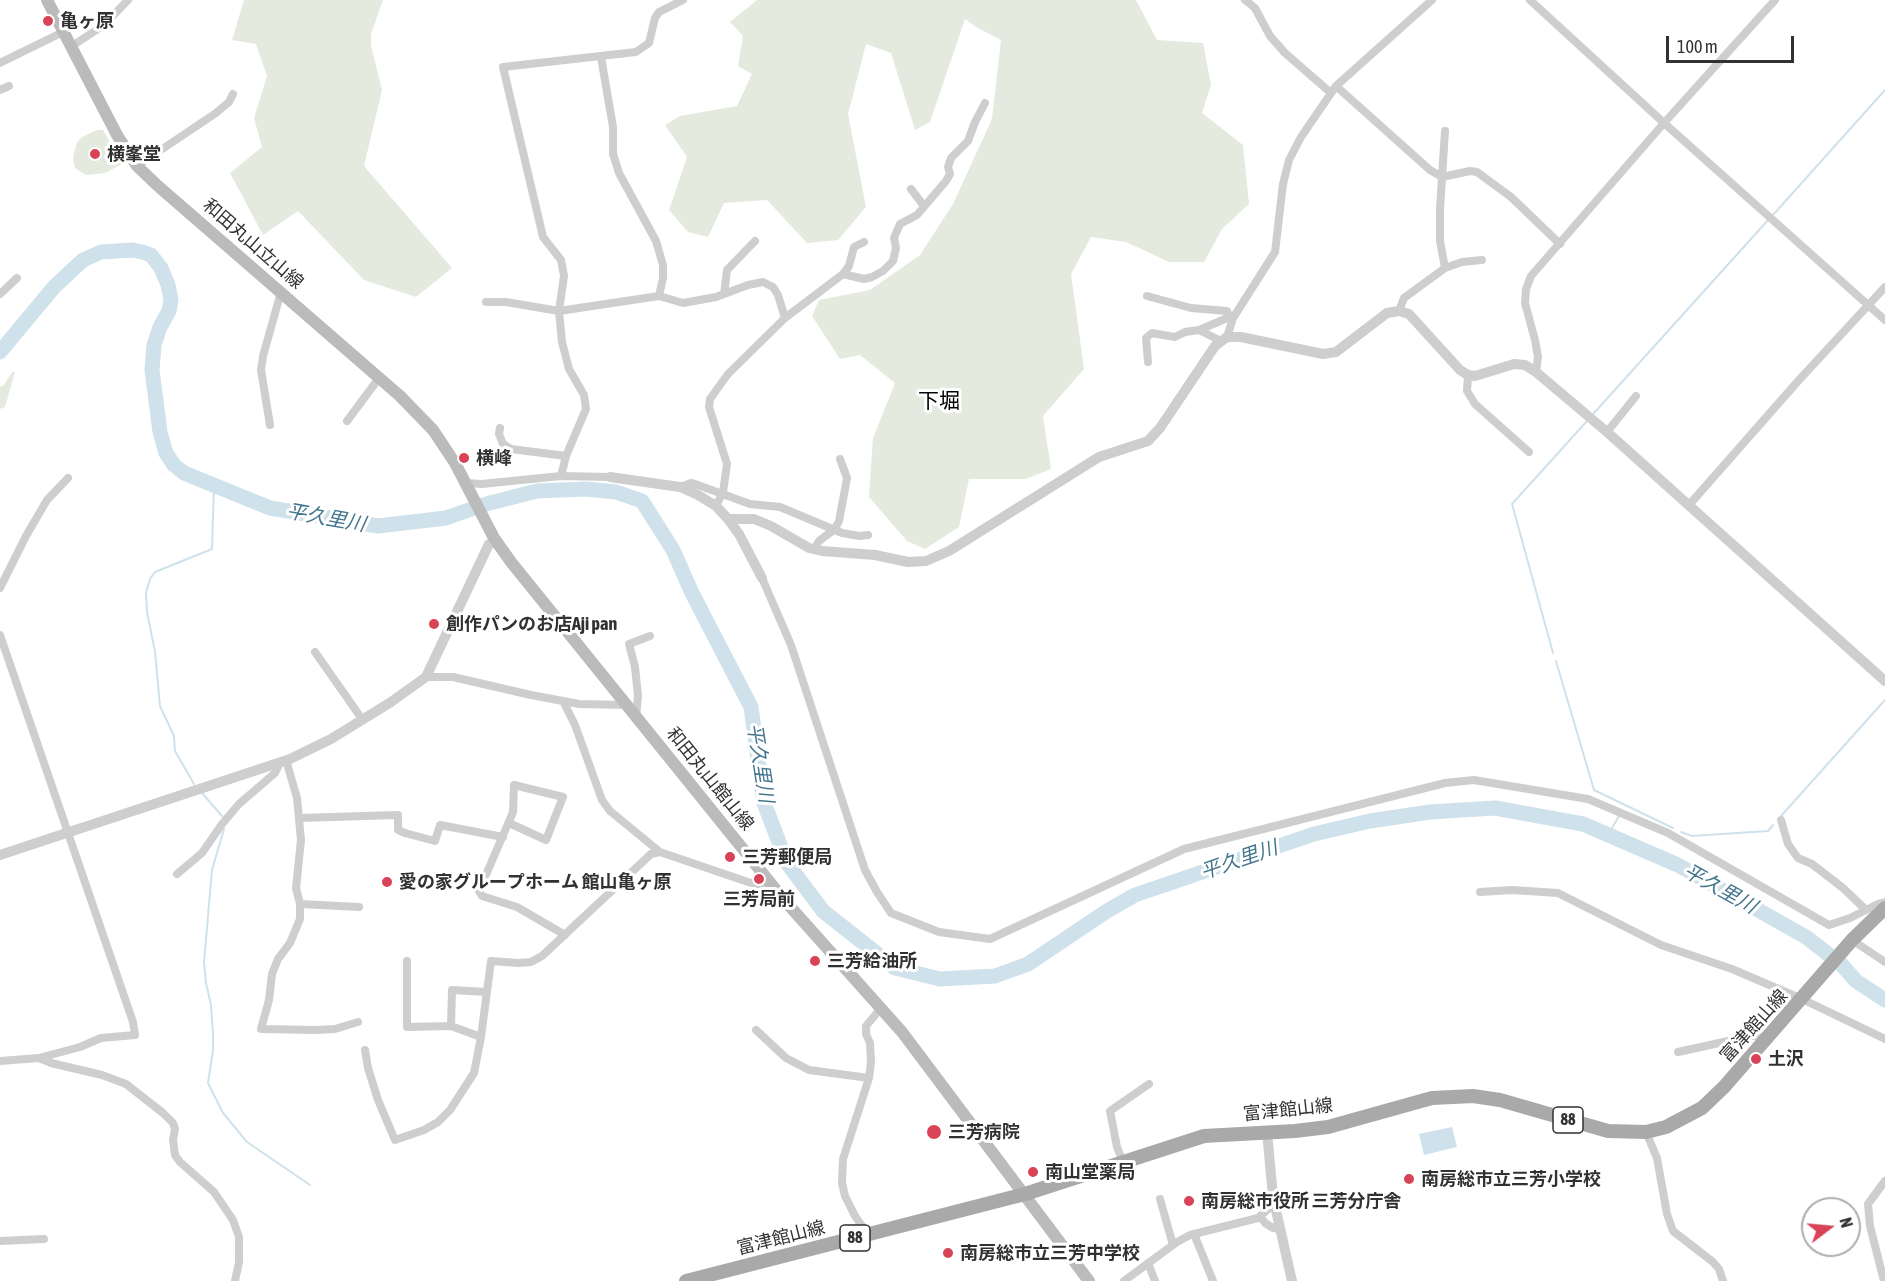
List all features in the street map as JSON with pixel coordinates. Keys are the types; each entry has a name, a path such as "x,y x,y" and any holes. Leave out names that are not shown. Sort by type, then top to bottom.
{"main road":[{"name":"和田丸山立山線","path":"47,0 117,135 137,166 379,378 434,430 468,486"},
{"name":"和田丸山館山線","path":"468,486 496,540 626,705 801,919 881,1008 932,1070 1089,1281"},
{"name":"富津館山線","path":"686,1281 1025,1194 1204,1136 1328,1127 1432,1098 1473,1096 1500,1100 1608,1131 1646,1132 1679,1122 1702,1108 1724,1087 1850,942 1885,908"}],"street":[{"path":"72,46 105,26 128,0"},
{"path":"561,476 566,456 586,409 584,395 569,369 562,342 559,311 564,276 561,260 543,237 503,67 636,52 649,43 655,18 659,12 683,0"},
{"path":"1245,0 1255,8 1270,36 1285,53 1334,89 1430,170 1442,177 1470,171 1477,172 1511,197 1560,244"},
{"path":"728,519 754,519 822,552 875,555 908,562 926,561 949,551 1099,457 1148,441 1160,428 1215,346 1224,339 1233,318 1275,252 1283,184 1289,160 1301,136 1334,89 1432,0"},
{"path":"1530,0 1885,320"},
{"path":"1536,372 1538,357 1525,303 1526,289 1532,276 1664,123 1775,0"},
{"path":"0,63 63,32"},
{"path":"601,57 613,127 613,154 619,173 656,241 663,265 659,296"},
{"path":"137,166 216,113 229,102 233,94"},
{"path":"843,274 864,279 883,271 893,261 896,248 894,238 900,224 917,215 946,181 950,174 948,167 951,158 968,141 985,103"},
{"path":"1445,131 1440,241 1445,268"},
{"path":"911,189 924,206"},
{"path":"724,294 727,270 755,241"},
{"path":"716,506 722,494 727,464 709,407 710,399 728,374 785,318 843,274 849,266 854,248 864,242"},
{"path":"1400,311 1404,298 1445,268 1462,262 1482,260"},
{"path":"0,294 17,278"},
{"path":"486,302 506,302 559,311 659,296 683,303 763,282 774,287 785,318"},
{"path":"1689,505 1885,286"},
{"path":"270,425 261,369 281,292"},
{"path":"1147,296 1191,308 1227,311 1229,316 1199,330 1185,332 1175,337 1152,333 1146,338 1148,362"},
{"path":"1199,330 1224,339 1241,337 1323,354 1336,352 1388,313 1400,311 1409,314 1460,370 1468,375 1475,376 1514,364 1525,365 1607,432 1885,681"},
{"path":"1468,375 1467,391 1475,404 1529,452"},
{"path":"347,421 379,378"},
{"path":"1607,432 1636,396"},
{"path":"500,428 499,434 503,444 511,449 566,456"},
{"path":"814,549 819,541 835,529 839,521 847,478 840,459"},
{"path":"468,486 561,476 610,477 680,487 716,506 728,519 762,578 791,645 865,870 891,913 939,932 990,939 1184,849 1445,783 1474,780 1588,800 1668,833 1829,925 1885,902"},
{"path":"0,588 47,500 68,478"},
{"path":"680,487 691,483 750,504 780,507 842,533 868,535"},
{"path":"0,855 283,761 331,739 426,677 489,544 496,540"},
{"path":"0,635 133,1022 135,1035 101,1038 80,1047 39,1058 0,1061"},
{"path":"636,717 638,696 635,667 629,644 650,636"},
{"path":"315,652 362,719"},
{"path":"426,677 453,677 579,704 626,705"},
{"path":"563,701 575,725 602,800 610,811 660,852 748,882 759,885 772,883"},
{"path":"283,761 297,798 301,840 296,888 300,904 300,919 290,943 278,959 272,974 269,1000 261,1029 335,1029 358,1022"},
{"path":"177,874 202,853 239,804 275,773 283,761"},
{"path":"509,823 546,840 563,797 514,785 513,812 479,891 482,896 517,907 565,935"},
{"path":"299,818 398,815 398,830 435,841 440,825 503,837"},
{"path":"1781,820 1788,844 1798,858 1812,864 1836,882 1866,910"},
{"path":"365,1050 378,1100 395,1140 424,1130 438,1122 450,1110 474,1073 491,961 531,962 542,956 651,855 660,852"},
{"path":"1480,892 1512,890 1558,892 1661,945 1732,969 1802,999 1885,1039"},
{"path":"300,904 358,907"},
{"path":"1850,942 1885,962"},
{"path":"407,961 406,1028 451,1026 481,1036"},
{"path":"451,1026 452,990 488,992"},
{"path":"868,1234 855,1216 845,1196 842,1183 843,1159 869,1078 871,1062 870,1043 866,1034 867,1026 881,1008"},
{"path":"756,1030 786,1058 809,1070 869,1078"},
{"path":"1678,1052 1751,1036 1767,1036"},
{"path":"39,1058 126,1084 173,1123 175,1129 172,1140 175,1155 214,1192 233,1220 239,1237 239,1262 235,1281"},
{"path":"1123,1162 1117,1147 1110,1111 1149,1084"},
{"path":"1267,1132 1274,1204 1292,1281"},
{"path":"1646,1132 1657,1158 1667,1214 1673,1230 1713,1262 1719,1269 1723,1281"},
{"path":"1884,1281 1870,1226 1868,1204 1885,1181"},
{"path":"1160,1199 1173,1245"},
{"path":"1124,1281 1173,1245 1194,1234 1260,1216 1274,1204"},
{"path":"1260,1216 1265,1223 1280,1229"},
{"path":"1194,1234 1213,1281"},
{"path":"0,1241 44,1239"},
{"path":"1148,1263 1155,1281"}],"shaded area":[{"path":"244,0 383,0 371,34 371,46 382,90 364,166 452,268 416,297 364,280 298,211 263,235 230,173 262,147 254,118 267,76 256,44 232,40"},
{"path":"757,0 1136,0 1157,40 1203,43 1211,85 1202,113 1243,145 1249,204 1222,229 1204,262 1169,262 1126,242 1091,237 1071,274 1084,369 1043,416 1051,469 1026,479 969,479 959,527 925,549 907,541 869,497 873,438 895,383 860,355 840,359 812,316 819,300 870,290 920,255 953,204 992,119 1001,40 965,19 930,122 915,130 891,53 866,44 848,114 866,207 838,240 807,243 767,200 724,203 708,237 688,232 669,210 687,157 665,125 680,116 737,106 752,74 738,66 743,36 730,22"},
{"path":"97,130 103,130 122,164 105,173 86,175 75,168 74,153 77,142 82,137"},
{"path":"12,372 15,372 5,407 0,409 0,387 4,385"},
{"path":"1452,1127 1457,1147 1424,1155 1419,1134"}],"waterway":[{"path":"1773,215 1885,90"},
{"path":"1594,413 1769,219"},
{"name":"平久里川","path":"0,352 54,287 83,260 101,252 133,250 142,252 151,255 161,268 171,300 169,311 154,345 152,370 160,432 166,453 174,465 184,473 270,508 378,526 446,518 486,504 537,491 585,489 616,492 642,501 673,550 692,593 751,707 764,803 787,863 823,911 895,968 940,979 995,976 1028,964 1135,895 1314,834 1370,821 1430,812 1495,808 1583,824 1678,865 1806,937 1841,964 1856,981 1885,1000"},
{"path":"1553,653 1512,504 1587,421"},
{"path":"194,784 175,751 174,736 160,706 146,593 150,579 155,572 212,549 214,485"},
{"path":"1556,661 1594,790 1673,828"},
{"path":"1781,816 1885,700"},
{"path":"202,793 222,816"},
{"path":"1608,835 1619,816"},
{"path":"1681,832 1692,836 1768,831 1773,825"},
{"path":"224,829 212,870 204,962 213,1034 208,1083 223,1113 247,1142 310,1185"}],"place":[{"name":"亀ヶ原","path":"48,21"},
{"name":"横峯堂","path":"95,154"},
{"name":"横峰","path":"464,458"},
{"name":"創作パンのお店Aji pan","path":"434,624"},
{"name":"三芳郵便局","path":"730,857"},
{"name":"三芳局前","path":"759,879"},
{"name":"愛の家グループホーム 館山亀ヶ原","path":"387,882"},
{"name":"三芳給油所","path":"815,961"},
{"name":"土沢","path":"1756,1059"},
{"name":"三芳病院","path":"934,1132"},
{"name":"南山堂薬局","path":"1033,1172"},
{"name":"南房総市立三芳小学校","path":"1409,1179"},
{"name":"南房総市役所 三芳分庁舎","path":"1189,1201"},
{"name":"南房総市立三芳中学校","path":"948,1253"}],"district":[{"name":"下堀","path":"939,401"}]}
